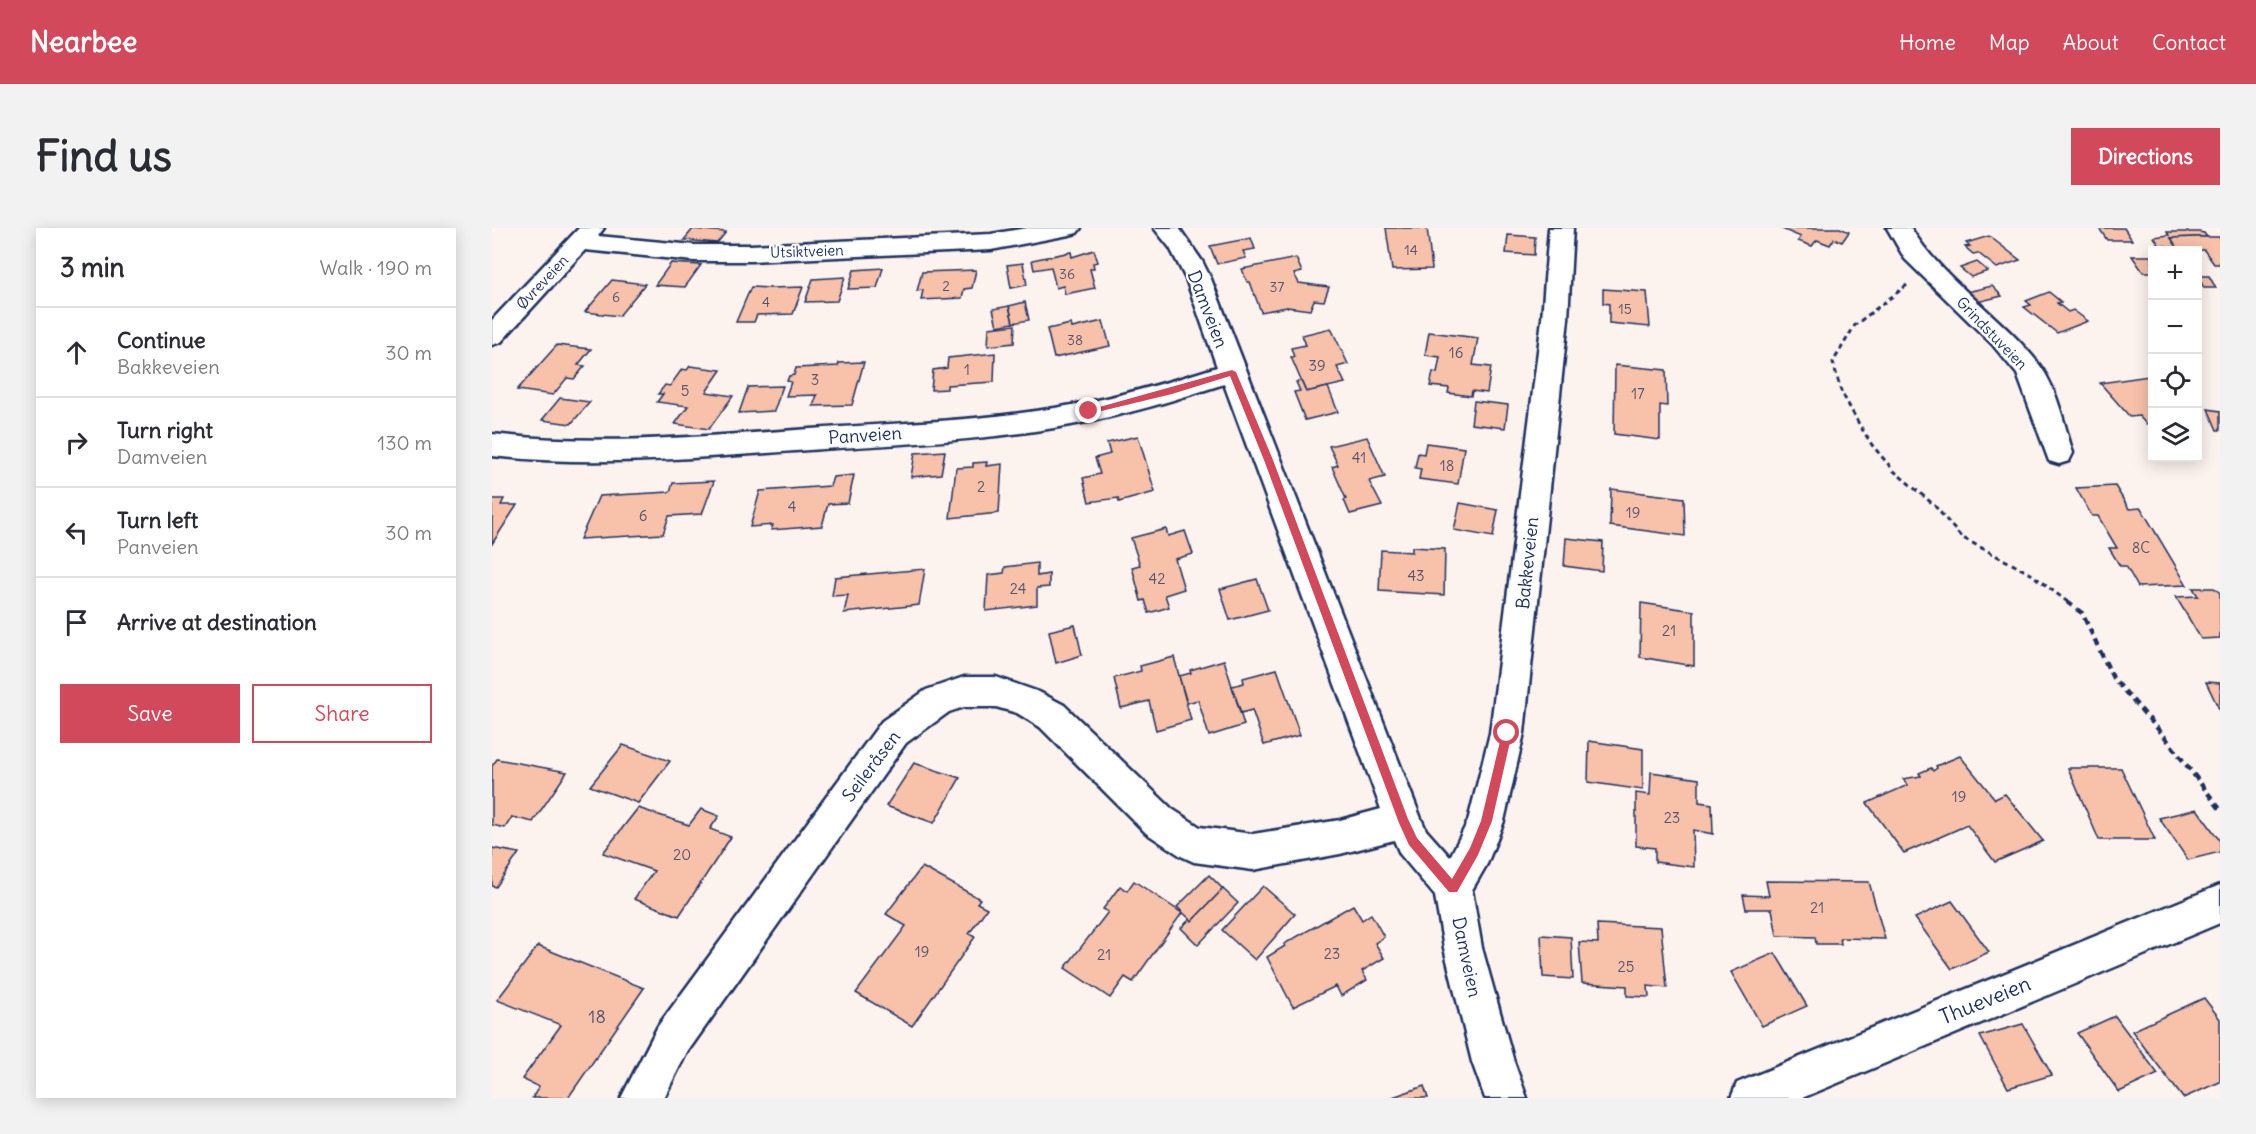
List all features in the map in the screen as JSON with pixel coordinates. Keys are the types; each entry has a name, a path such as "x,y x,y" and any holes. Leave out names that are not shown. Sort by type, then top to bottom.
{"street":[{"name":"Utsiktveien","path":"586,235 694,253 751,254 991,242 1069,228"},
{"name":"Damveien","path":"1166,228 1176,238 1202,286 1232,372 1268,460 1403,820 1413,842 1453,888 1463,948 1493,1062 1506,1098"},
{"name":"Bakkeveien","path":"1453,888 1474,851 1486,821 1507,733 1556,319 1561,228"},
{"name":"Grindstuveien","path":"1899,228 1923,263 2030,370 2059,453"},
{"name":"Øvreveien","path":"492,336 586,235"},
{"name":"Panveien","path":"492,445 524,450 636,451 996,425 1089,411 1172,391 1232,372"},
{"name":"Seileråsen","path":"642,1098 672,1040 894,732 938,700 964,692 996,692 1027,702 1052,717 1159,820 1194,844 1253,852 1340,837 1403,820"},
{"name":"Thueveien","path":"1752,1098 2220,904"}],"path":[{"path":"1923,263 1915,279 1855,325 1833,362 1841,391 1872,445 1894,471 1934,505 1961,537 2031,574 2082,613 2113,678 2164,737 2220,809"}],"building":[{"path":"1386,228 1427,228 1432,269 1392,270"},
{"path":"1783,228 1840,228 1849,232 1842,242 1834,239 1830,245 1817,240 1812,246 1798,241 1801,237"},
{"path":"2099,228 2124,228 2132,240 2107,240"},
{"path":"693,229 726,232 717,243 684,240"},
{"path":"2167,232 2199,232 2204,233 2207,237 2171,238 2177,246 2160,246 2154,237 2169,235"},
{"path":"1508,235 1535,237 1534,255 1506,253"},
{"path":"1989,236 2020,260 1997,268 1978,253 1973,254 1965,247 1970,246 1966,243"},
{"path":"2220,237 2220,264 2214,264 2202,250 2202,246 2176,246 2171,238"},
{"path":"1251,238 1255,249 1243,251 1246,258 1217,264 1210,246"},
{"path":"1094,250 1098,262 1093,263 1094,268 1090,269 1095,288 1065,294 1063,286 1056,288 1051,267 1034,270 1032,260 1071,252 1072,257"},
{"path":"2132,256 2148,256 2148,272 2143,272"},
{"path":"1296,258 1302,272 1294,274 1299,283 1329,287 1324,301 1314,300 1310,310 1287,307 1261,312 1250,282 1247,282 1242,269"},
{"path":"1977,262 1988,271 1971,277 1960,268"},
{"path":"671,263 701,265 685,287 655,285"},
{"path":"1023,263 1027,285 1011,288 1007,265"},
{"path":"883,268 877,288 848,289 854,270"},
{"path":"976,270 972,288 964,289 962,298 921,300 923,290 917,291 922,272"},
{"path":"2202,276 2209,276 2216,288 2204,288"},
{"path":"845,277 837,301 805,302 813,279"},
{"path":"612,280 645,284 619,316 585,312"},
{"path":"1992,286 2002,296 1977,302 1967,292"},
{"path":"751,287 803,287 793,314 757,315 754,322 736,322"},
{"path":"1603,289 1647,292 1650,327 1609,323 1609,304 1603,303"},
{"path":"2049,292 2061,302 2057,303 2068,312 2073,310 2088,321 2057,333 2024,307 2031,305 2026,301"},
{"path":"1025,302 1029,320 1013,323 1009,306"},
{"path":"1009,306 1013,323 997,326 993,309"},
{"path":"1103,321 1110,346 1054,358 1047,329 1071,324 1072,328"},
{"path":"1015,325 1014,343 988,346 989,328"},
{"path":"1331,328 1348,364 1337,367 1345,383 1306,392 1291,357 1294,357 1291,348 1306,345 1302,335"},
{"path":"1429,332 1478,338 1473,365 1491,367 1487,393 1472,391 1471,396 1448,393 1449,388 1430,386 1433,372 1437,373 1440,357 1425,355"},
{"path":"557,345 591,349 578,365 585,366 574,379 567,378 553,395 517,390"},
{"path":"995,353 994,382 947,385 947,389 931,390 933,370 947,368 948,358"},
{"path":"864,362 852,405 813,406 817,395 786,396 791,382 787,381 789,376 794,375 796,368"},
{"path":"1615,365 1666,370 1667,406 1660,405 1660,440 1614,434"},
{"path":"690,366 721,370 706,392 733,396 709,429 675,424 688,406 657,402 663,394 658,394 665,385 670,386 682,369 687,370"},
{"path":"2148,376 2148,423 2139,416 2130,417 2100,383"},
{"path":"1301,381 1306,392 1328,387 1338,412 1305,420 1294,392 1300,391 1296,382"},
{"path":"783,386 774,411 739,413 748,387"},
{"path":"560,398 590,402 571,424 542,420"},
{"path":"1474,401 1508,405 1505,428 1471,424"},
{"path":"2208,409 2220,411 2220,430 2217,430"},
{"path":"1138,436 1155,492 1119,502 1118,498 1089,502 1083,478 1100,474 1095,458 1110,454 1107,443"},
{"path":"1367,437 1385,477 1369,481 1382,506 1350,514 1332,467 1338,465 1329,446"},
{"path":"1426,443 1464,448 1458,484 1419,479 1421,469 1415,468 1418,453 1424,454"},
{"path":"945,451 941,474 911,477 915,453"},
{"path":"987,462 986,466 1002,464 999,513 950,518 956,468 973,467 973,463"},
{"path":"854,475 848,503 828,504 822,526 771,530 773,525 750,527 760,491 830,486 833,477"},
{"path":"714,481 702,514 669,516 663,534 580,539 599,496 670,492 673,483"},
{"path":"2115,486 2129,509 2141,508 2187,585 2138,587 2126,566 2120,566 2109,548 2117,548 2098,516 2092,516 2076,488"},
{"path":"1611,489 1684,498 1685,536 1610,526"},
{"path":"492,499 504,499 501,505 517,505 492,544"},
{"path":"1460,503 1498,510 1493,537 1454,530"},
{"path":"1166,529 1168,536 1185,531 1193,554 1175,559 1184,589 1165,595 1169,607 1149,613 1145,600 1141,601 1132,567 1140,565 1131,538"},
{"path":"1566,538 1603,542 1602,571 1564,566"},
{"path":"1412,547 1445,549 1444,595 1379,591 1381,550 1412,552"},
{"path":"1037,563 1037,576 1049,574 1049,587 1037,588 1037,605 986,611 988,575 1004,573 1005,567"},
{"path":"925,569 919,605 844,613 848,595 832,596 835,577"},
{"path":"1257,579 1268,610 1230,620 1220,589"},
{"path":"2193,588 2214,588 2220,593 2220,638 2201,639 2176,597 2198,596"},
{"path":"1641,603 1694,611 1694,666 1640,657"},
{"path":"1075,625 1082,655 1056,663 1049,631"},
{"path":"1174,657 1191,720 1156,730 1149,701 1121,708 1114,678 1141,671 1140,666"},
{"path":"1224,660 1244,725 1209,736 1198,700 1187,703 1179,676 1191,673 1190,670"},
{"path":"1277,669 1300,735 1264,745 1252,710 1241,713 1232,686 1244,683 1243,678"},
{"path":"2206,682 2220,683 2220,711"},
{"path":"1589,741 1643,749 1643,790 1588,782"},
{"path":"623,745 670,761 638,803 590,786"},
{"path":"1960,756 1995,799 2005,794 2043,841 1995,862 1967,825 1904,853 1867,803 1908,785 1903,779 1921,776 1919,773 1931,768 1933,771 1937,768 1936,766"},
{"path":"497,759 567,772 533,822 512,817 505,828 492,825 492,766"},
{"path":"914,763 960,778 934,823 886,806"},
{"path":"2068,768 2121,768 2155,840 2099,840"},
{"path":"1651,772 1699,779 1699,802 1712,804 1713,834 1693,830 1694,867 1655,862 1655,848 1636,846 1636,793 1650,795"},
{"path":"638,808 689,825 701,809 719,816 710,829 731,837 679,916 634,899 654,871 603,853"},
{"path":"2197,809 2220,841 2220,852 2188,860 2159,818"},
{"path":"492,848 519,853 496,887 492,886"},
{"path":"922,867 980,899 977,903 987,908 969,934 975,937 912,1026 856,993 906,926 886,914"},
{"path":"1209,875 1223,889 1192,921 1177,907"},
{"path":"1134,881 1182,913 1133,982 1125,977 1110,998 1065,968 1108,912 1103,909 1120,886 1127,891"},
{"path":"1766,881 1869,882 1885,939 1840,938 1841,944 1816,944 1815,937 1777,936 1772,909 1746,909 1743,895 1769,896"},
{"path":"1263,886 1295,914 1255,960 1222,930"},
{"path":"1223,889 1238,903 1198,945 1181,928 1190,919 1192,921"},
{"path":"1952,901 1989,952 1952,969 1915,918"},
{"path":"1353,905 1362,920 1371,914 1384,937 1375,943 1384,958 1362,971 1367,980 1341,996 1336,986 1293,1007 1267,957 1285,946 1284,944"},
{"path":"1597,924 1661,927 1667,988 1648,986 1649,997 1627,996 1627,986 1582,983 1579,942 1598,943"},
{"path":"1541,935 1571,937 1573,979 1543,977"},
{"path":"538,946 644,988 568,1098 532,1098 539,1087 522,1079 561,1025 497,1000"},
{"path":"1775,953 1807,1006 1762,1026 1731,972"},
{"path":"2204,998 2220,1019 2220,1082 2183,1098 2132,1031"},
{"path":"2115,1016 2158,1074 2119,1092 2077,1033"},
{"path":"2023,1024 2052,1075 2008,1088 1980,1036"},
{"path":"1424,1086 1428,1098 1390,1098"}],"route":[{"path":"1089,411 1172,391 1232,372 1268,460 1403,820 1413,842 1453,888 1474,851 1486,821 1507,733"}]}
